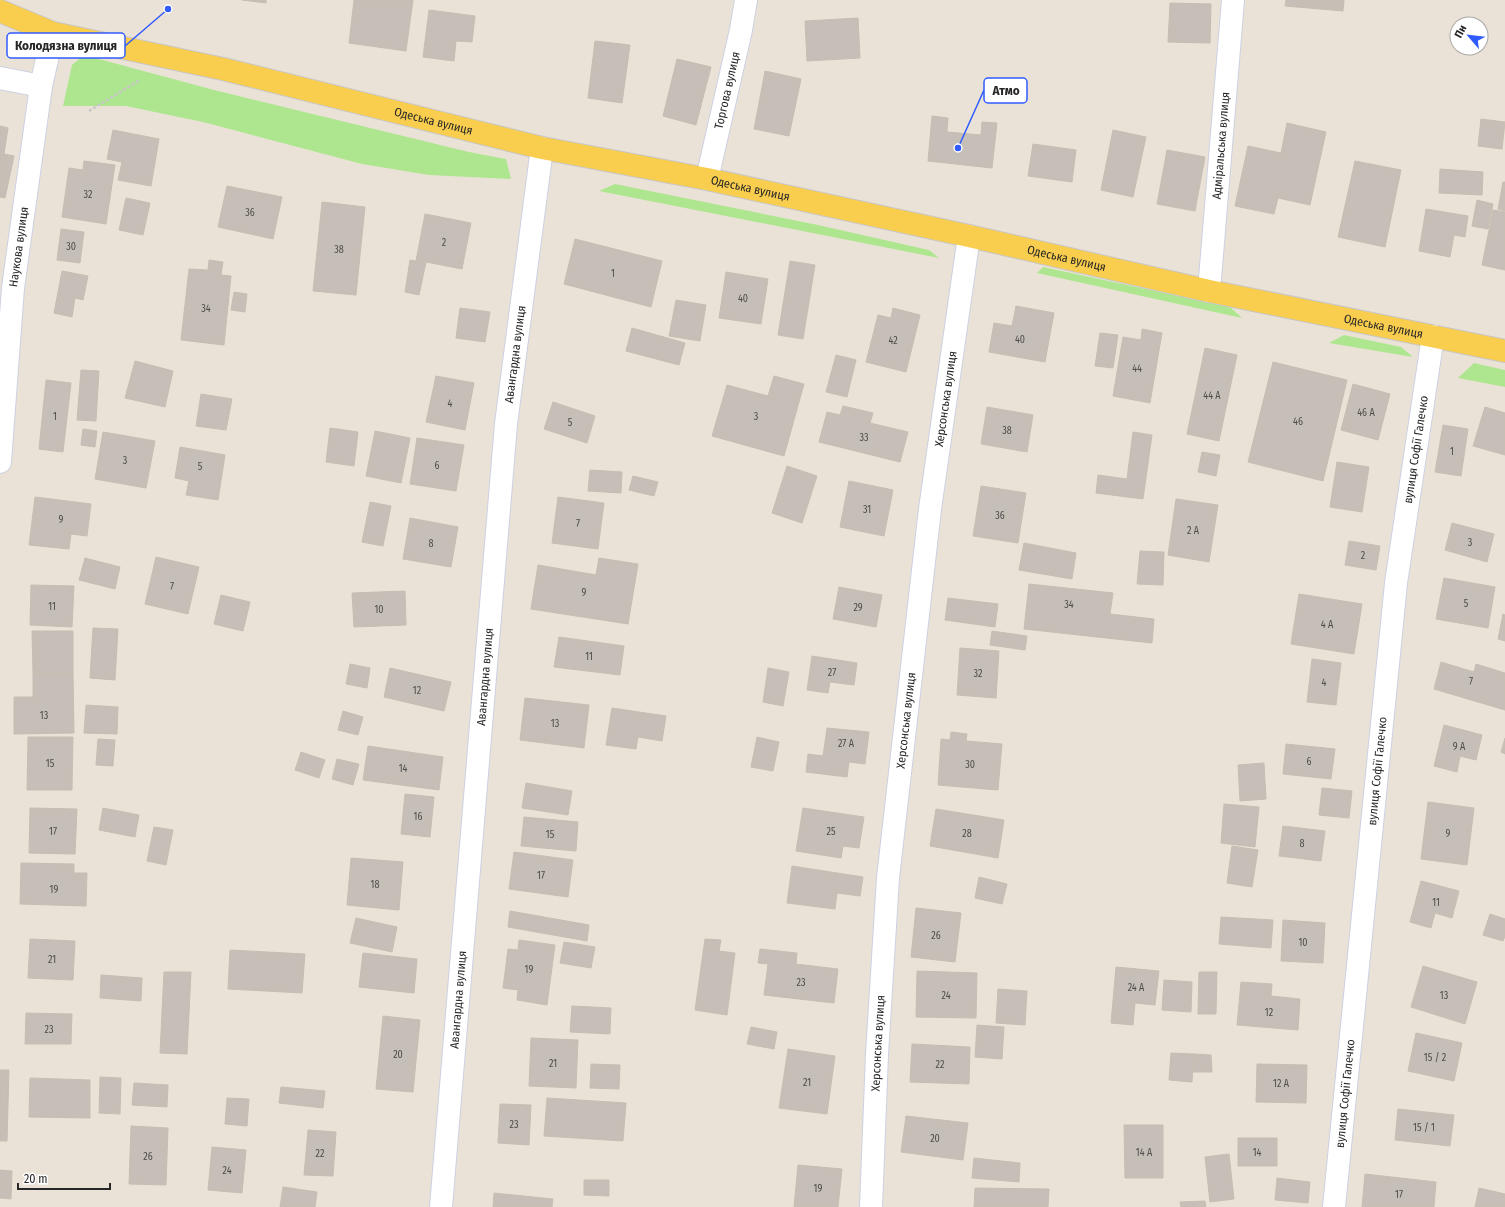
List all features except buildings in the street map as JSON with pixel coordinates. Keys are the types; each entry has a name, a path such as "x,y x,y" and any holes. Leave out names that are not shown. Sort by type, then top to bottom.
{"main road":[{"name":"Одеська вулиця","path":"0,11 53,33 223,69 542,148 707,179 968,236 1208,291 1505,351"}],"street":[{"name":"Торгова вулиця","path":"707,179 741,30 746,0"},
{"name":"Адміральська вулиця","path":"1208,291 1233,0"},
{"name":"Наукова вулиця","path":"0,462 13,288 41,86 53,33"},
{"path":"0,78 41,86"},
{"name":"Авангардна вулиця","path":"441,1207 506,424 542,148"},
{"name":"Херсонська вулиця","path":"872,1207 877,1054 888,878 930,509 968,236"},
{"name":"вулиця Софії Галечко","path":"1334,1207 1396,583 1433,336"}],"path":[{"path":"89,111 128,86"}],"green space":[{"path":"84,55 214,90 469,152 506,159 511,179 429,175 362,164 203,122 126,106 63,106 72,65"},
{"path":"615,184 818,225 929,250 939,258 599,191"},
{"path":"1043,267 1230,307 1242,318 1037,273"},
{"path":"1344,335 1401,347 1413,357 1329,343"},
{"path":"1474,363 1505,370 1505,387 1458,378"}],"place":[{"name":"Колодязна вулиця","path":"168,9"},
{"name":"Атмо","path":"958,148"}]}
